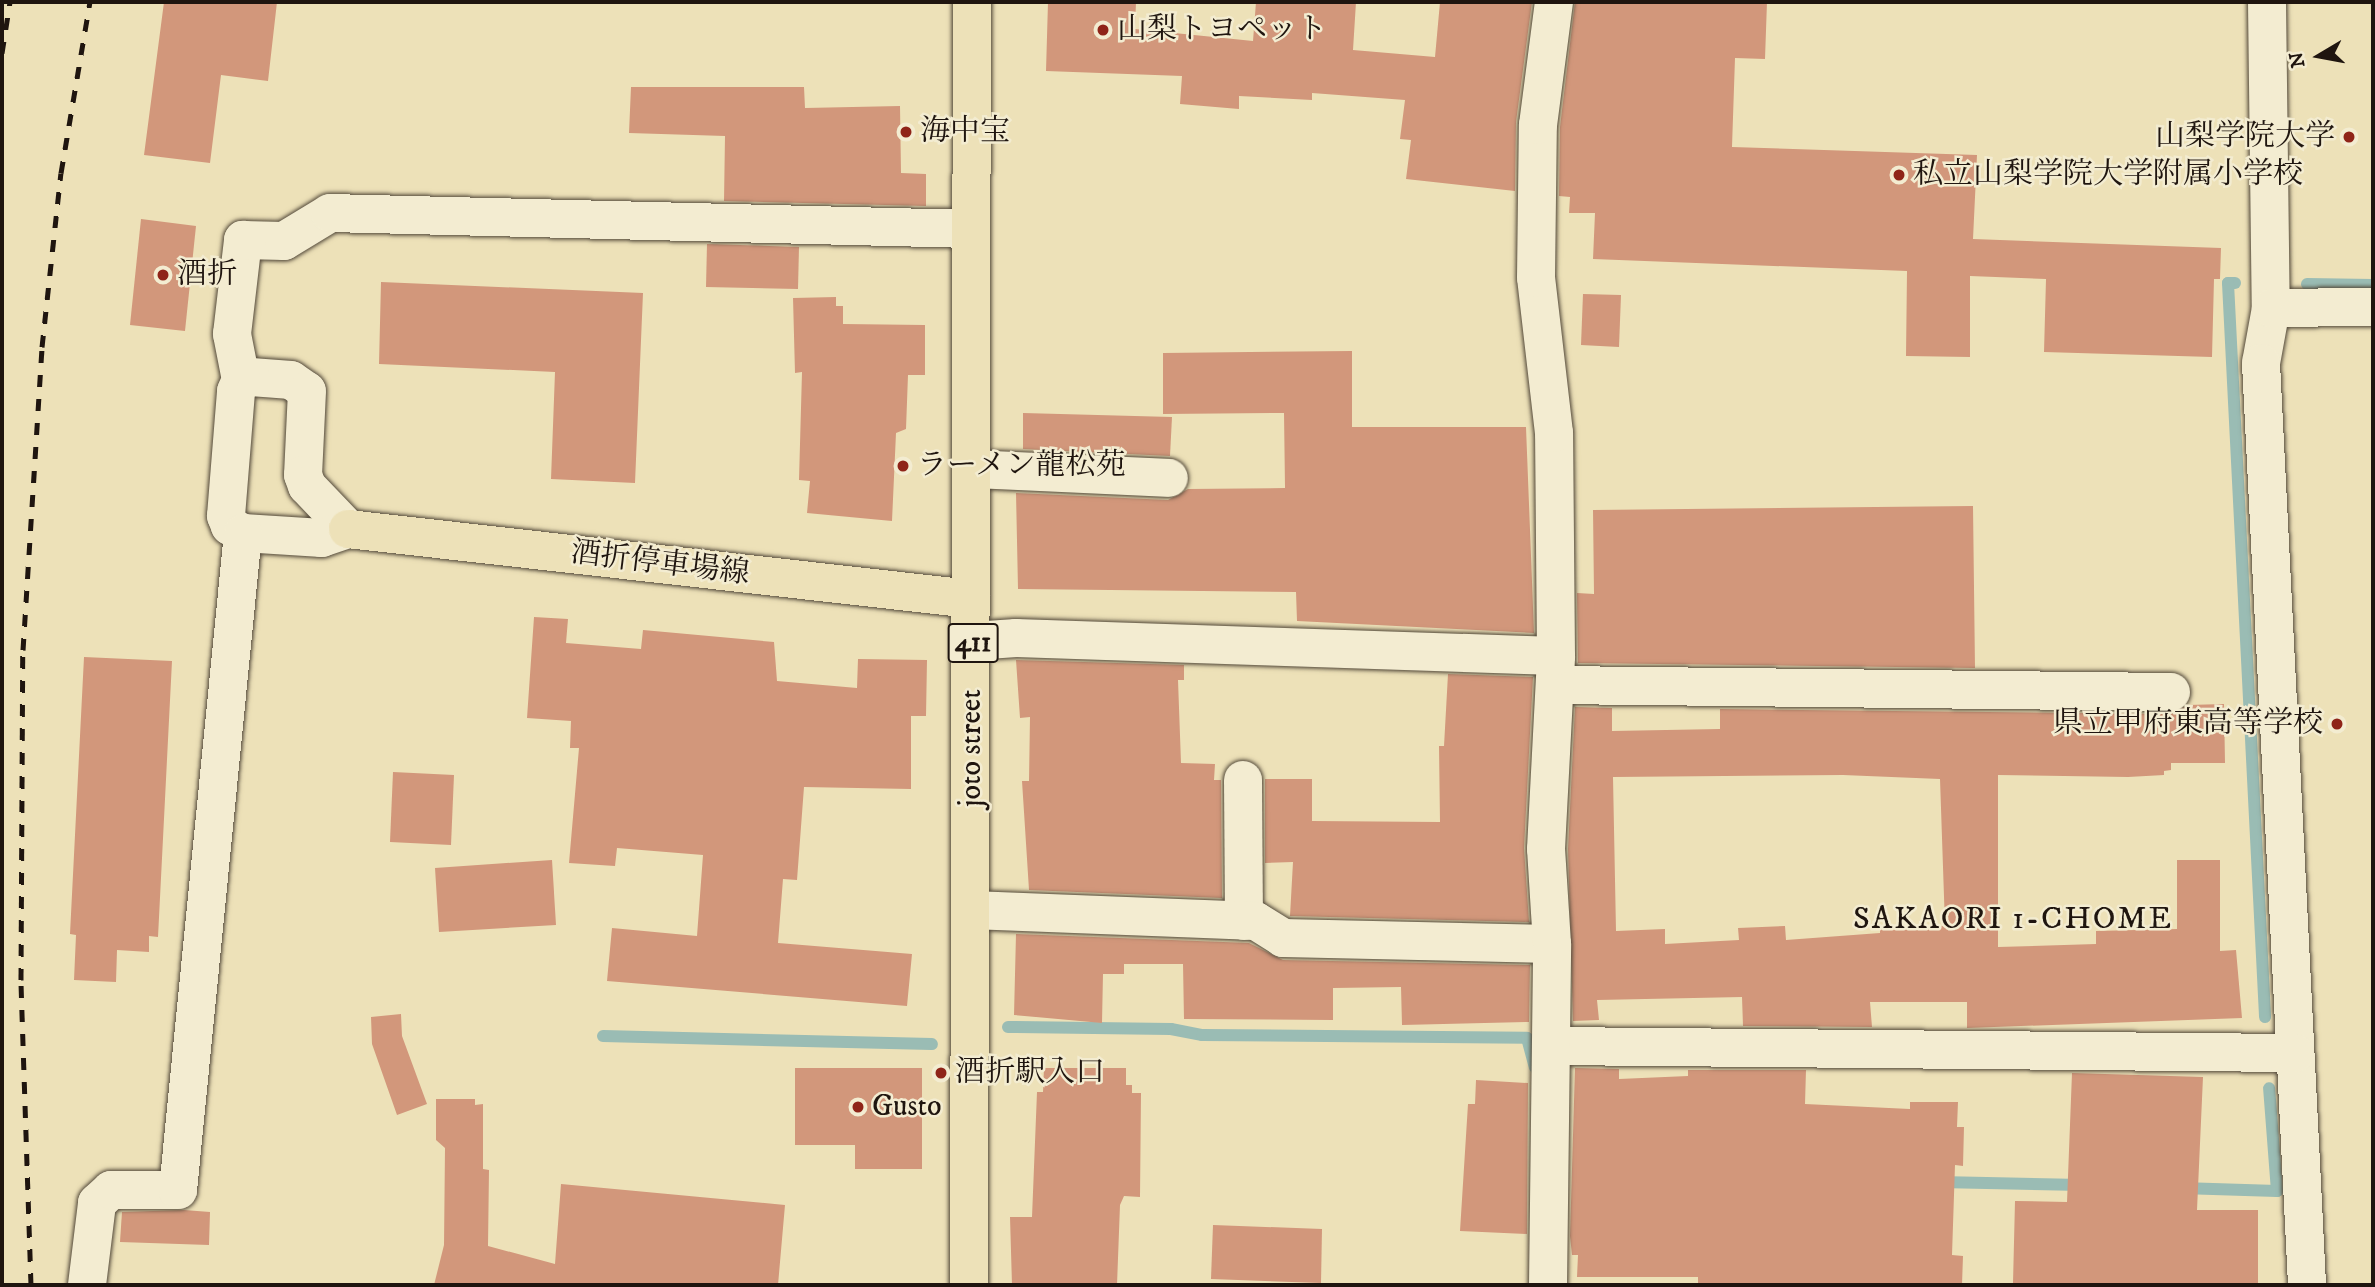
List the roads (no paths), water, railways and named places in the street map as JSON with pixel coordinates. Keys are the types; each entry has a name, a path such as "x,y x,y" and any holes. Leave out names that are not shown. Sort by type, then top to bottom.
{"main road":[{"name":"joto street","path":"969,1285 972,2"},
{"name":"酒折停車場線","path":"348,528 971,598"}],"street":[{"path":"1548,1285 1552,944 1546,849 1556,671 1554,433 1536,278 1538,125 1554,2"},
{"path":"2267,2 2272,308 2261,363 2307,1285"},
{"path":"241,380 291,380 307,391 303,475 307,485 348,528 322,538 243,533 230,526 226,516 236,391 241,380 232,334 243,240 284,241 330,213 970,229"},
{"path":"2272,308 2373,307"},
{"path":"972,469 1169,478"},
{"path":"87,1285 97,1203 111,1190 178,1190 243,533"},
{"path":"972,641 1016,638 1556,671 2171,692"},
{"path":"1244,780 1244,921"},
{"path":"971,910 1256,921 1283,937 1552,944"},
{"path":"1551,1046 2295,1053"}],"waterway":[{"path":"2235,283 2228,283 2265,1017"},
{"path":"2307,284 2373,285"},
{"path":"1008,1027 1171,1029 1202,1035 1527,1038 1535,1067"},
{"path":"603,1036 932,1044"},
{"path":"2181,1188 2277,1191 2269,1088"},
{"path":"1939,1182 2082,1185"}],"railway":[{"path":"2,53 10,2"},
{"path":"31,1285 21,980 23,650 42,347 61,173 90,2"}],"place":[{"name":"山梨トヨペット","path":"1103,30"},
{"name":"海中宝","path":"906,132"},
{"name":"山梨学院大学","path":"2349,137"},
{"name":"私立山梨学院大学附属小学校","path":"1899,175"},
{"name":"酒折","path":"163,275"},
{"name":"ラーメン龍松苑","path":"903,466"},
{"name":"県立甲府東高等学校","path":"2337,724"},
{"name":"酒折駅入口","path":"941,1073"},
{"name":"Gusto","path":"858,1107"}],"district":[{"name":"SAKAORI 1-CHOME","path":"2013,919"}]}
